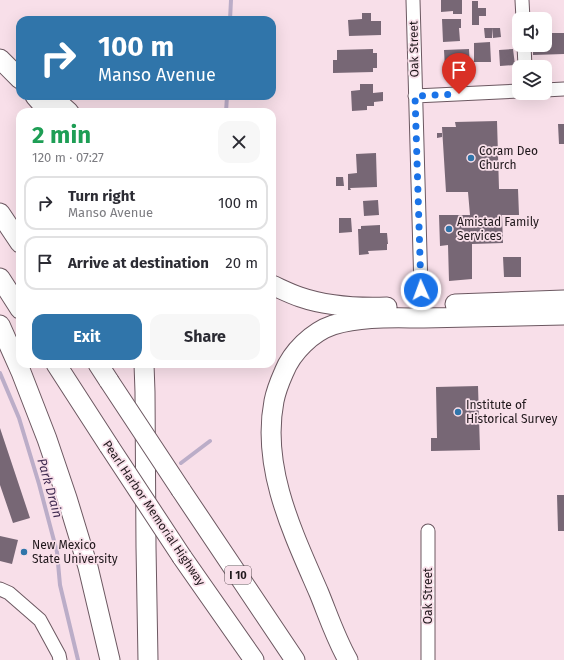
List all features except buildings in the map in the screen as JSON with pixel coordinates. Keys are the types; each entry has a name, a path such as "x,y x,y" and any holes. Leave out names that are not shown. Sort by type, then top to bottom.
{"highway":[{"path":"0,51 16,65"},
{"path":"0,59 16,75"},
{"path":"38,100 46,108"},
{"path":"56,100 64,108"},
{"path":"0,213 16,237"},
{"path":"0,278 16,303"},
{"path":"276,287 301,298 354,306 378,307 564,300"},
{"path":"348,660 296,540 285,511 276,477 272,455 272,415 274,399 286,366 295,352 305,342 319,332 332,326 348,322 379,319 564,315"},
{"path":"0,325 16,362"},
{"path":"19,368 33,401 67,498 88,566 110,660"},
{"name":"Pearl Harbor Memorial Highway","path":"59,368 182,557 254,660"},
{"name":"I 10","path":"101,368 295,660"},
{"path":"144,368 148,660"}],"street":[{"name":"Oak Street","path":"412,0 421,290"},
{"path":"522,0 523,12"},
{"path":"552,90 564,89"},
{"path":"415,96 512,91"},
{"name":"Oak Street","path":"428,531 428,660"},
{"path":"0,589 9,593 40,620 59,655 60,660"}],"waterway":[{"name":"Park Drain","path":"230,16 231,0"},
{"name":"Park Drain","path":"226,108 227,100"},
{"name":"Park Drain","path":"0,373 19,418 39,484 57,552 60,585 78,660"},
{"path":"181,463 210,441"}],"place":[{"name":"Coram Deo Church","path":"471,158"},
{"name":"Amistad Family Services","path":"449,229"},
{"name":"Institute of Historical Survey","path":"458,412"},
{"name":"New Mexico State University","path":"24,552"}],"route":[{"path":"421,290 415,96 459,94"}]}
